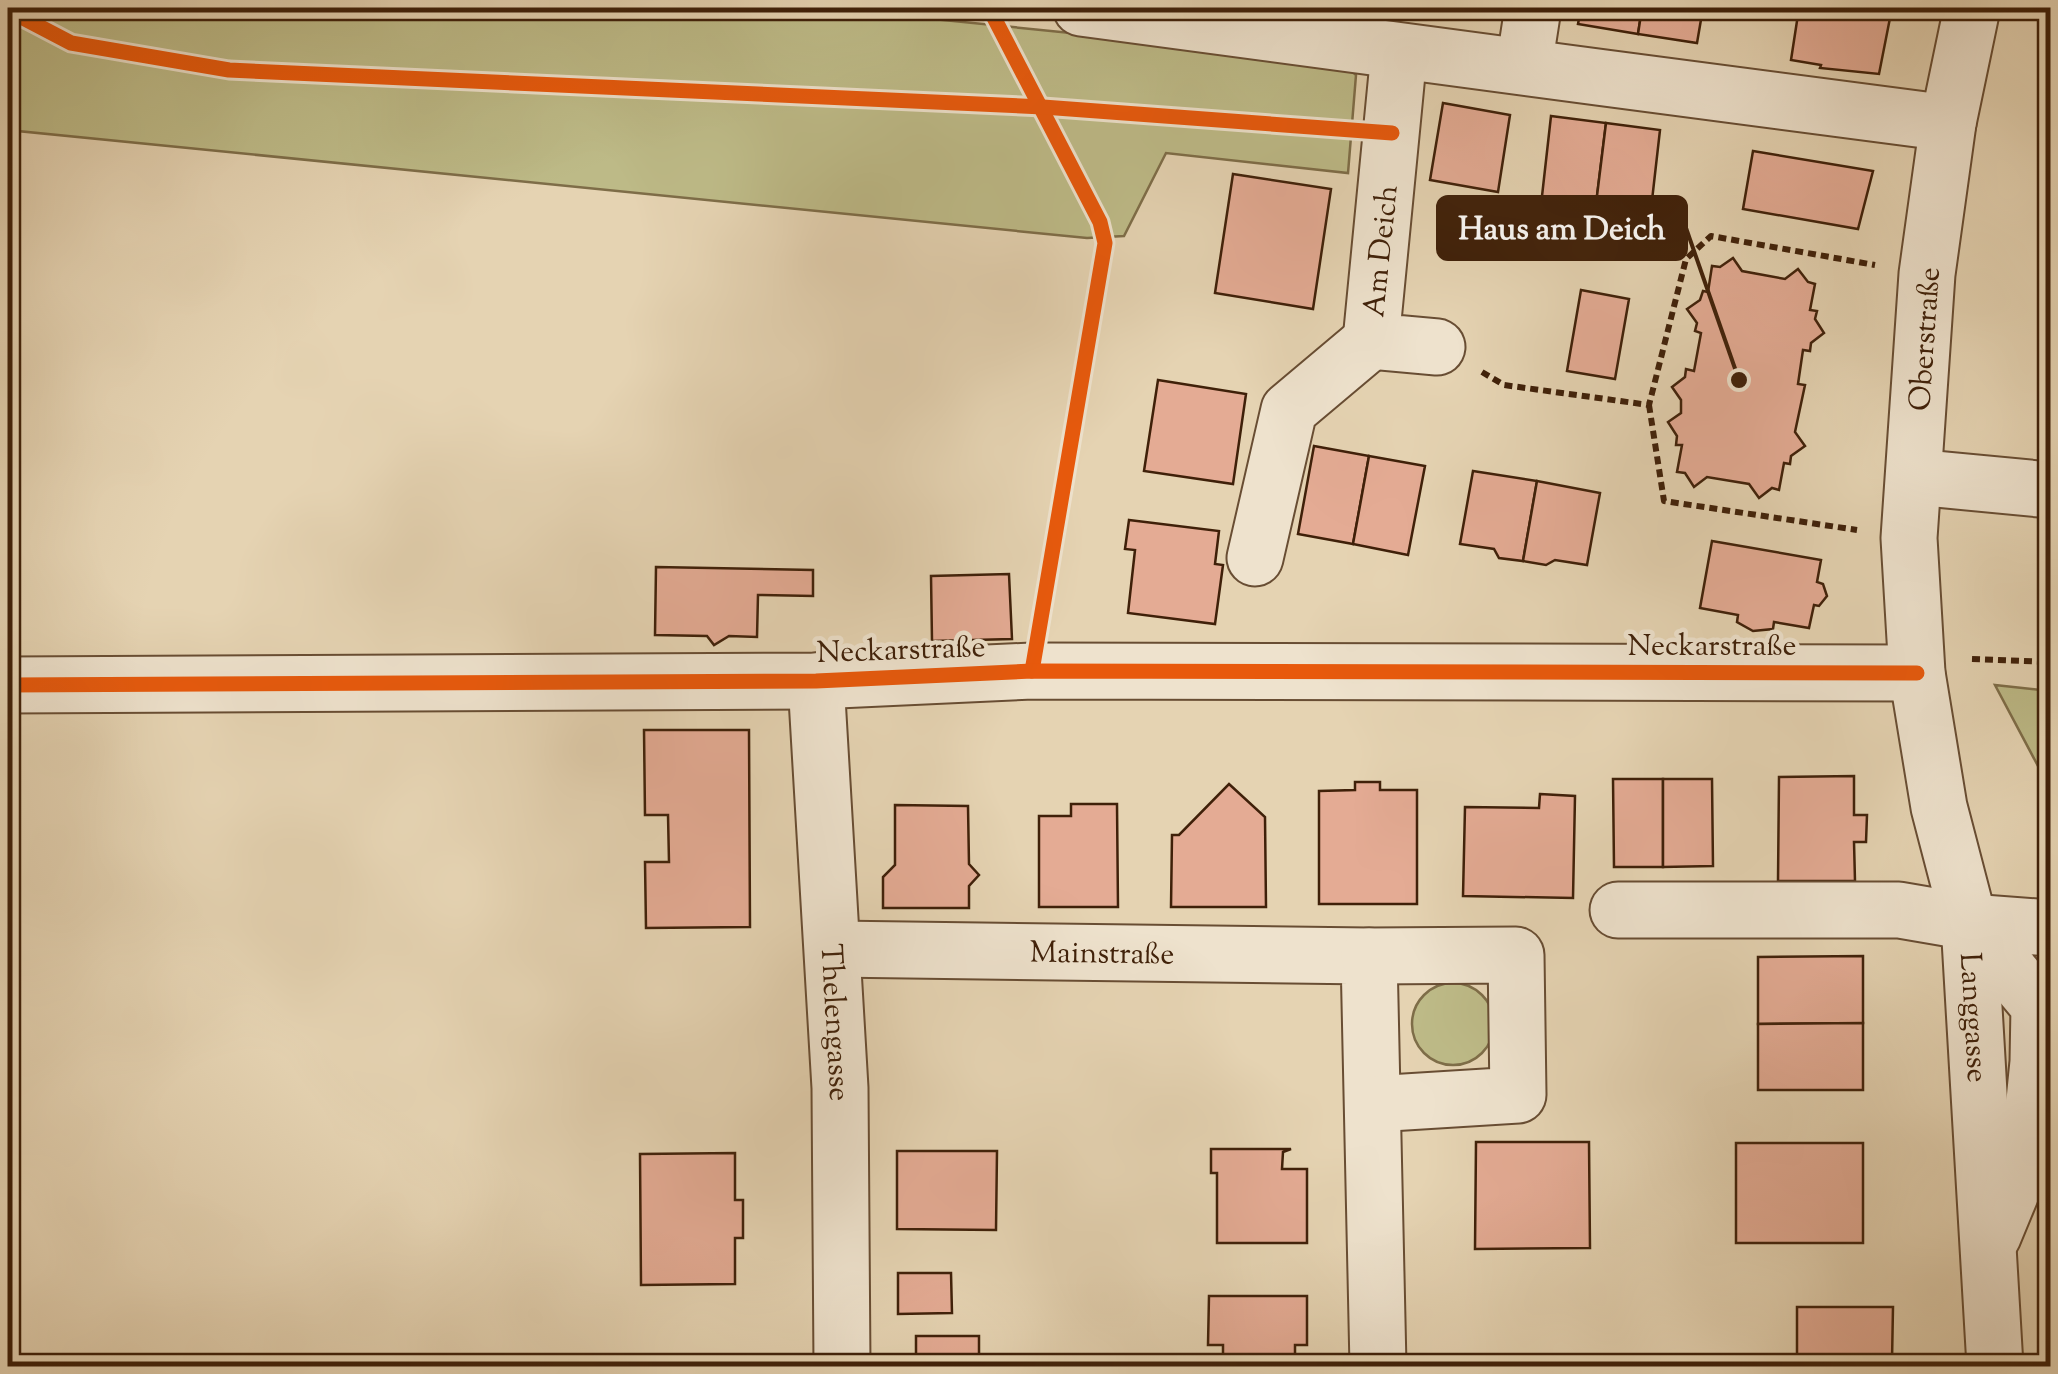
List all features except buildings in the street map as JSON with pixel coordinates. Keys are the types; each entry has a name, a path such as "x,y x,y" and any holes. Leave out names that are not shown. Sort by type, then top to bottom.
{"street":[{"path":"1081,8 1948,123"},
{"path":"1524,66 1534,8"},
{"name":"Oberstraße","path":"1916,665 1910,538 1927,274 1948,123 1972,8"},
{"name":"Am Deich","path":"1399,53 1372,341 1437,347"},
{"path":"1254,558 1289,410 1372,341"},
{"path":"1915,477 2050,490"},
{"name":"Neckarstraße","path":"8,685 816,681 1032,671 1916,665"},
{"name":"Langgasse","path":"1916,665 1940,807 1970,922 1995,1366"},
{"name":"Thelengasse","path":"816,681 840,1088 842,1366"},
{"path":"1618,910 1899,910 1970,922 2050,928"},
{"path":"1970,922 2039,1006 2029,1148 2030,1205 1988,1250"},
{"name":"Mainstraße","path":"834,948 1516,955 1518,1095 1373,1104"},
{"path":"1369,956 1378,1366"}],"path":[{"path":"1910,538 1664,501 1649,404 1686,258 1711,236 1927,274"},
{"path":"1437,347 1504,384 1649,404"},
{"path":"1916,665 2050,662"}],"shaded area":[{"path":"8,8 823,8 1340,60 1356,75 1348,173 1166,153 1124,236 1087,238 8,130"},
{"path":"1995,685 2050,691 2050,772 2038,766"},
{"path":"1453,983 1469,986 1482,995 1491,1008 1491,1040 1482,1053 1469,1062 1453,1065 1437,1062 1424,1053 1415,1040 1412,1024 1415,1008 1424,995 1437,986"}],"cycle path":[{"path":"989,8 1100,222 1105,243 1032,671"},
{"path":"8,10 71,43 229,70 1043,107 1392,133"},
{"path":"8,685 816,681 1032,671 1917,673"}],"place":[{"name":"Haus am Deich","path":"1739,380"}]}
